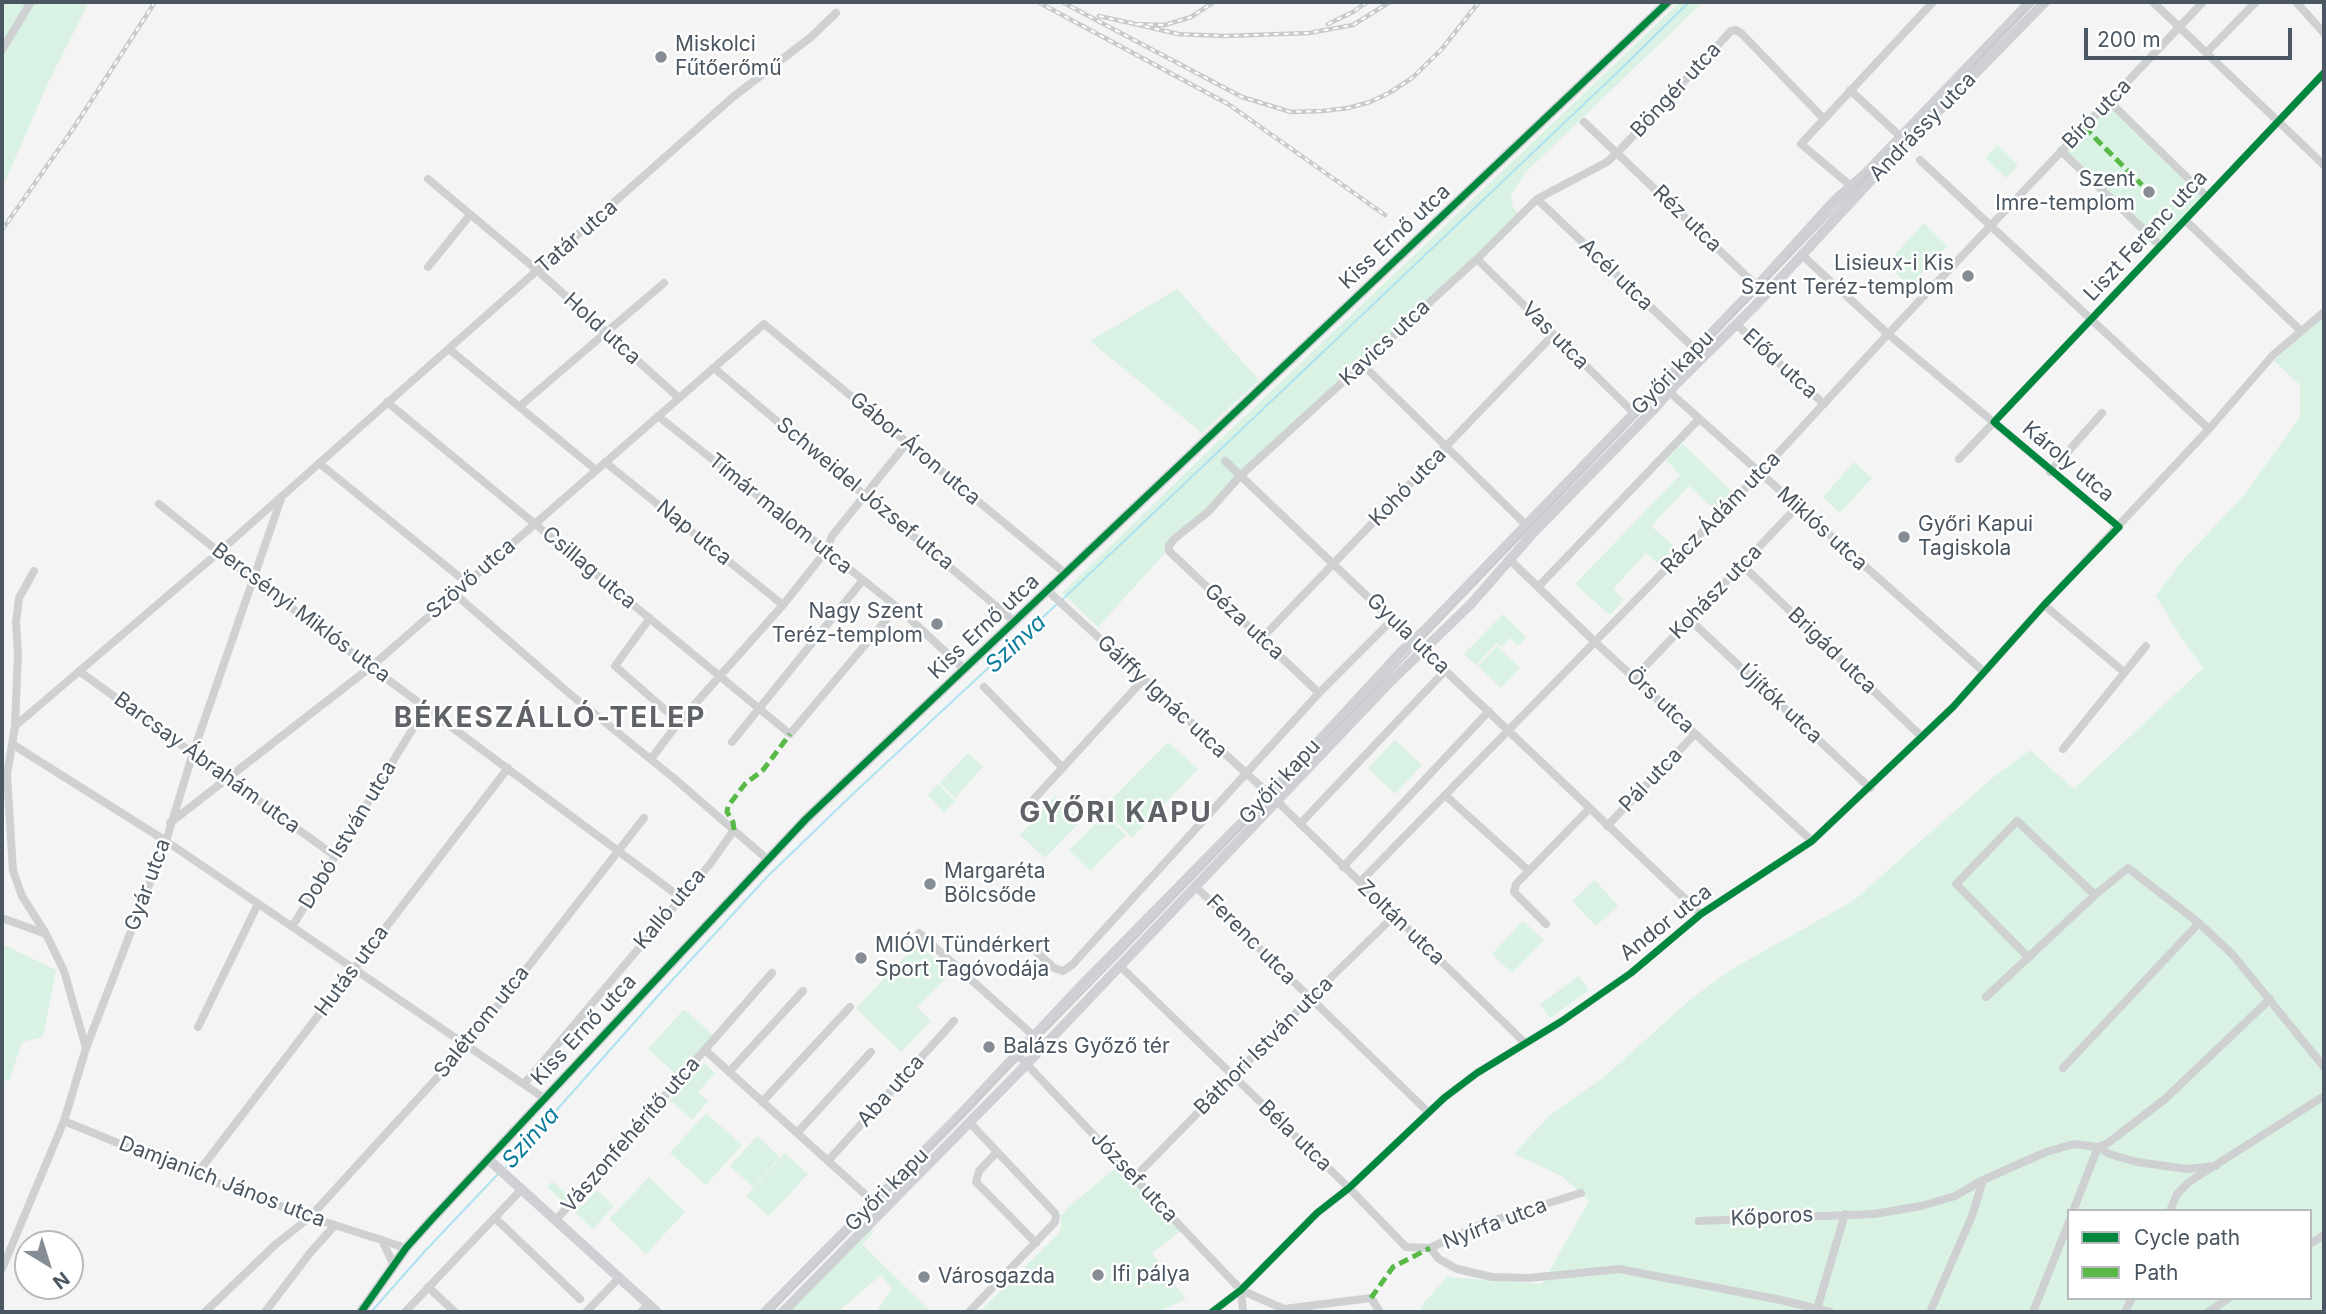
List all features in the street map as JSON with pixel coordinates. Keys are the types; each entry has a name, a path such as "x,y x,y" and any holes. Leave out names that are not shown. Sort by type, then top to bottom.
{"street":[{"path":"2,50 31,2"},
{"name":"Kiss Ernő utca","path":"360,1312 406,1248 492,1162 544,1098 767,859 1014,622 1052,594 1066,574 1668,2"},
{"path":"1852,186 1801,144 1933,2"},
{"name":"Andrássy utca","path":"1790,247 2030,2"},
{"name":"Andrássy utca","path":"1803,256 1872,179 2045,2"},
{"path":"2153,2 2324,165"},
{"name":"Bíró utca","path":"1991,225 2203,2"},
{"path":"2206,52 2256,2"},
{"path":"2296,2 2324,33"},
{"name":"Tatár utca","path":"15,726 219,552 733,97 811,37 836,13"},
{"name":"Böngér utca","path":"1618,152 1731,31 1736,30 1824,119"},
{"name":"Liszt Ferenc utca","path":"1959,459 2324,73"},
{"path":"1850,90 1900,137"},
{"path":"2109,101 2207,197"},
{"name":"Réz utca","path":"1584,122 1757,286"},
{"path":"2061,151 2161,246"},
{"name":"Kavics utca","path":"1169,551 1168,546 1173,540 1209,512 1240,476 1477,258 1537,199 1607,162 1618,152"},
{"path":"1920,160 2209,429"},
{"name":"Hold utca","path":"428,179 538,271 679,398"},
{"name":"Acél utca","path":"1537,199 1696,350"},
{"path":"428,267 470,215"},
{"path":"2185,220 2300,330"},
{"name":"Rácz Ádám utca","path":"1360,882 1760,474 1991,225"},
{"name":"Győri kapu","path":"785,1312 1034,1036 1471,604 1790,247"},
{"name":"Győri kapu","path":"765,1312 970,1123 1195,886 1369,686 1634,414 1736,324 1803,256"},
{"name":"Károly utca","path":"1803,256 1888,334 2119,527"},
{"name":"Vas utca","path":"1477,258 1634,414"},
{"path":"520,406 664,283"},
{"name":"Andor utca","path":"1212,1312 1241,1290 1317,1213 1349,1188 1427,1111 1477,1073 1631,973 1701,914 1812,841 1953,707 1983,671 2209,429 2273,355 2324,312"},
{"name":"Gábor Áron utca","path":"764,324 1066,574"},
{"name":"Szövő utca","path":"170,823 372,666 764,324"},
{"name":"Előd utca","path":"1736,324 1824,404"},
{"name":"Kohó utca","path":"1262,638 1553,335"},
{"path":"449,349 596,470"},
{"path":"1362,364 1527,525"},
{"name":"Schweidel József utca","path":"714,368 1014,622"},
{"name":"Miklós utca","path":"1665,389 1983,671"},
{"name":"Csillag utca","path":"387,402 790,734 897,607"},
{"path":"2050,472 2102,413"},
{"name":"Tímár malom utca","path":"658,416 897,607 964,669"},
{"path":"1538,587 1699,419"},
{"path":"650,759 679,722 783,605 826,551 832,536 907,443"},
{"name":"Gyula utca","path":"1225,461 1701,914"},
{"name":"Nap utca","path":"605,462 783,605"},
{"path":"319,463 467,583"},
{"name":"Gyár utca","path":"2,1269 64,1121 86,1048 166,841 192,753 282,496"},
{"name":"Bercsényi Miklós utca","path":"159,504 254,580 680,897"},
{"name":"Kohász utca","path":"1635,677 1797,507"},
{"name":"Géza utca","path":"1169,551 1319,693"},
{"name":"Örs utca","path":"1509,559 1595,642 1812,841"},
{"name":"Brigád utca","path":"1741,565 1922,737"},
{"path":"34,571 19,598 15,726 4,775 13,870 22,896 46,934 64,971 86,1048"},
{"path":"732,742 863,580"},
{"path":"455,594 767,859"},
{"name":"Gálffy Ignác utca","path":"1052,594 1273,798"},
{"path":"2044,605 2124,672"},
{"path":"650,618 615,666 679,722"},
{"name":"Győri kapu","path":"1026,942 1054,968 1063,971 1072,965 1319,693 1392,620"},
{"name":"Újítók utca","path":"1689,620 1870,788"},
{"path":"2063,749 2146,646"},
{"name":"Barcsay Ábrahám utca","path":"79,671 335,856"},
{"name":"Győri kapu","path":"1300,824 1440,674"},
{"path":"1023,811 1143,680"},
{"path":"984,687 1063,768"},
{"name":"Dobó István utca","path":"292,927 426,707"},
{"path":"1343,867 1489,711"},
{"name":"Pál utca","path":"1607,826 1695,734"},
{"path":"12,744 166,841 544,1098"},
{"name":"Hutás utca","path":"196,1175 508,768"},
{"path":"1445,795 1529,871"},
{"name":"Zoltán utca","path":"1273,798 1525,1043"},
{"path":"1546,924 1514,892 1516,884 1589,809"},
{"name":"Salétrom utca","path":"205,1312 275,1245 310,1217 467,1045 644,818"},
{"path":"2029,958 1956,884 2018,821 2095,895"},
{"name":"Kalló utca","path":"524,1084 709,864 734,830"},
{"path":"1986,997 2095,895 2128,868 2199,923 2233,955 2324,1067"},
{"name":"Ferenc utca","path":"1195,886 1427,1111"},
{"path":"198,1027 258,904"},
{"name":"Báthori István utca","path":"1135,1177 1394,916"},
{"path":"2,918 46,934"},
{"path":"2063,1068 2199,923"},
{"path":"919,933 1044,1045"},
{"name":"Béla utca","path":"1120,967 1349,1188"},
{"path":"772,973 705,1050 878,1207"},
{"path":"729,1072 803,991"},
{"path":"2074,1209 2098,1147 2108,1143 2165,1099 2270,999"},
{"path":"762,1102 849,1007"},
{"name":"Aba utca","path":"828,1161 954,1021"},
{"path":"82,1031 93,1031"},
{"name":"Vászonfehérítő utca","path":"556,1220 705,1050"},
{"name":"Aba utca","path":"797,1133 871,1052"},
{"name":"József utca","path":"1017,1054 1241,1290"},
{"path":"2171,1209 2176,1194 2189,1182 2324,1096"},
{"name":"Damjanich János utca","path":"64,1121 196,1175 310,1217 406,1248"},
{"path":"969,1312 1036,1242 1056,1217 970,1123"},
{"name":"Kőporos","path":"1699,1221 1874,1214 1921,1206 1955,1196 1983,1180 2046,1152 2074,1144 2098,1147 2109,1154 2137,1162 2187,1169 2216,1166"},
{"path":"996,1153 979,1171 976,1182 1036,1242"},
{"path":"492,1162 620,1277 649,1310"},
{"path":"2187,1169 2189,1182"},
{"path":"1930,1312 1972,1216 1983,1180"},
{"name":"Nyírfa utca","path":"1349,1188 1406,1247 1430,1248 1482,1224 1581,1193"},
{"path":"405,1312 521,1190"},
{"name":"Kőporos","path":"1816,1309 1845,1214"},
{"path":"495,1218 580,1299"},
{"path":"265,1312 335,1225"},
{"path":"2033,1312 2067,1227"},
{"path":"382,1240 394,1266"},
{"path":"1430,1248 1439,1259 1457,1269 1492,1277 1529,1278 1619,1269 1830,1312"},
{"path":"586,1312 620,1277"},
{"path":"428,1287 454,1312"},
{"path":"1243,1312 1241,1290 1284,1309 1371,1298 1380,1312"},
{"path":"2208,1312 2226,1300"}],"green space":[{"path":"2,2 89,2 49,81 2,188"},
{"path":"1680,2 1703,2 1525,173 1511,195 1513,207 1519,214 1166,552 1098,627 1062,593 1201,458"},
{"path":"2106,97 2202,197 2154,247 2057,149"},
{"path":"1998,145 2018,165 2006,178 1985,158"},
{"path":"1924,223 1947,246 1910,286 1886,264"},
{"path":"1177,289 1259,380 1202,433 1090,341"},
{"path":"2324,317 2324,1312 1421,1312 1423,1304 1447,1277 1542,1284 1589,1201 1562,1176 1514,1154 1549,1116 1604,1077 1691,999 1732,969 1853,901 1991,779 2030,750 2074,789 2203,668 2156,596 2180,563 2245,494 2300,417 2300,385 2274,361 2303,332"},
{"path":"1682,443 1732,492 1715,510 1689,486 1651,526 1675,547 1659,565 1646,553 1613,589 1624,600 1610,615 1575,584 1680,475 1666,460"},
{"path":"1854,462 1872,478 1840,513 1823,497"},
{"path":"1503,614 1526,637 1518,646 1510,638 1501,647 1497,643 1476,665 1464,654"},
{"path":"1497,646 1520,668 1501,688 1478,666"},
{"path":"1395,740 1422,765 1395,794 1368,768"},
{"path":"1168,742 1198,769 1132,838 1103,808"},
{"path":"968,753 983,767 955,798 940,783"},
{"path":"938,784 955,801 944,812 928,795"},
{"path":"1055,796 1081,821 1045,858 1020,835"},
{"path":"1105,815 1126,835 1090,871 1069,850"},
{"path":"1595,880 1618,906 1596,926 1572,901"},
{"path":"1523,921 1544,940 1512,973 1492,954"},
{"path":"918,943 952,972 917,1007 931,1021 901,1052 856,1008"},
{"path":"2,944 56,970 43,1037 22,1042 9,1081 2,1080"},
{"path":"1579,976 1589,990 1550,1018 1540,1004"},
{"path":"684,1009 713,1035 677,1075 648,1049"},
{"path":"704,1063 715,1073 698,1092 708,1101 692,1120 670,1100"},
{"path":"706,1113 742,1145 706,1185 670,1153"},
{"path":"757,1136 780,1157 753,1187 730,1166"},
{"path":"785,1153 808,1174 769,1216 746,1196"},
{"path":"1123,1162 1186,1227 1152,1253 1186,1299 1157,1312 979,1312 1059,1233 1061,1216 1068,1207"},
{"path":"649,1177 685,1212 646,1254 609,1219"},
{"path":"552,1181 581,1207 597,1190 614,1206 593,1229 547,1187"},
{"path":"871,1228 874,1232 862,1244 931,1312 881,1312 878,1309 892,1289 881,1275 838,1312 794,1312 789,1306"}],"waterway":[{"name":"Szinva","path":"1062,600 1689,2"},
{"name":"Szinva","path":"506,1167 767,877 1057,604"},
{"name":"Szinva","path":"371,1312 499,1173"}],"tram line":[{"path":"771,1312 1115,960 2034,2"}],"railway":[{"path":"2,230 75,126 155,2"},
{"path":"1038,2 1228,104 1385,215"},
{"path":"1062,2 1242,97 1291,112 1348,108 1389,93 1412,78 1441,50 1479,2"},
{"path":"1099,16 1135,24 1165,25 1191,17 1214,2"},
{"path":"1328,24 1367,2"},
{"path":"1135,24 1178,34 1225,36 1309,33 1353,25 1390,2"}],"marked path":[{"path":"2084,127 2142,185"},
{"path":"734,830 727,812 728,806 745,784 763,770 790,734"},
{"path":"1371,1298 1393,1267 1430,1248"}],"cycle path":[{"path":"361,1312 406,1248 433,1218 806,819 1668,2"},
{"path":"1212,1312 1241,1290 1317,1213 1349,1188 1444,1098 1477,1073 1562,1021 1631,973 1701,914 1812,841 1953,707 2044,605 2119,527 1994,422 2324,73"}],"place":[{"name":"Miskolci Fűtőerőmű","path":"661,57"},
{"name":"Szent Imre-templom","path":"2149,192"},
{"name":"Lisieux-i Kis Szent Teréz-templom","path":"1968,276"},
{"name":"Győri Kapui Tagiskola","path":"1904,537"},
{"name":"Nagy Szent Teréz-templom","path":"937,624"},
{"name":"Margaréta Bölcsőde","path":"930,884"},
{"name":"MIÓVI Tündérkert Sport Tagóvodája","path":"861,958"},
{"name":"Balázs Győző tér","path":"989,1047"},
{"name":"Ifi pálya","path":"1098,1275"},
{"name":"Városgazda","path":"924,1277"}],"district":[{"name":"BÉKESZÁLLÓ-TELEP","path":"550,719"},
{"name":"GYŐRI KAPU","path":"1116,814"}]}
